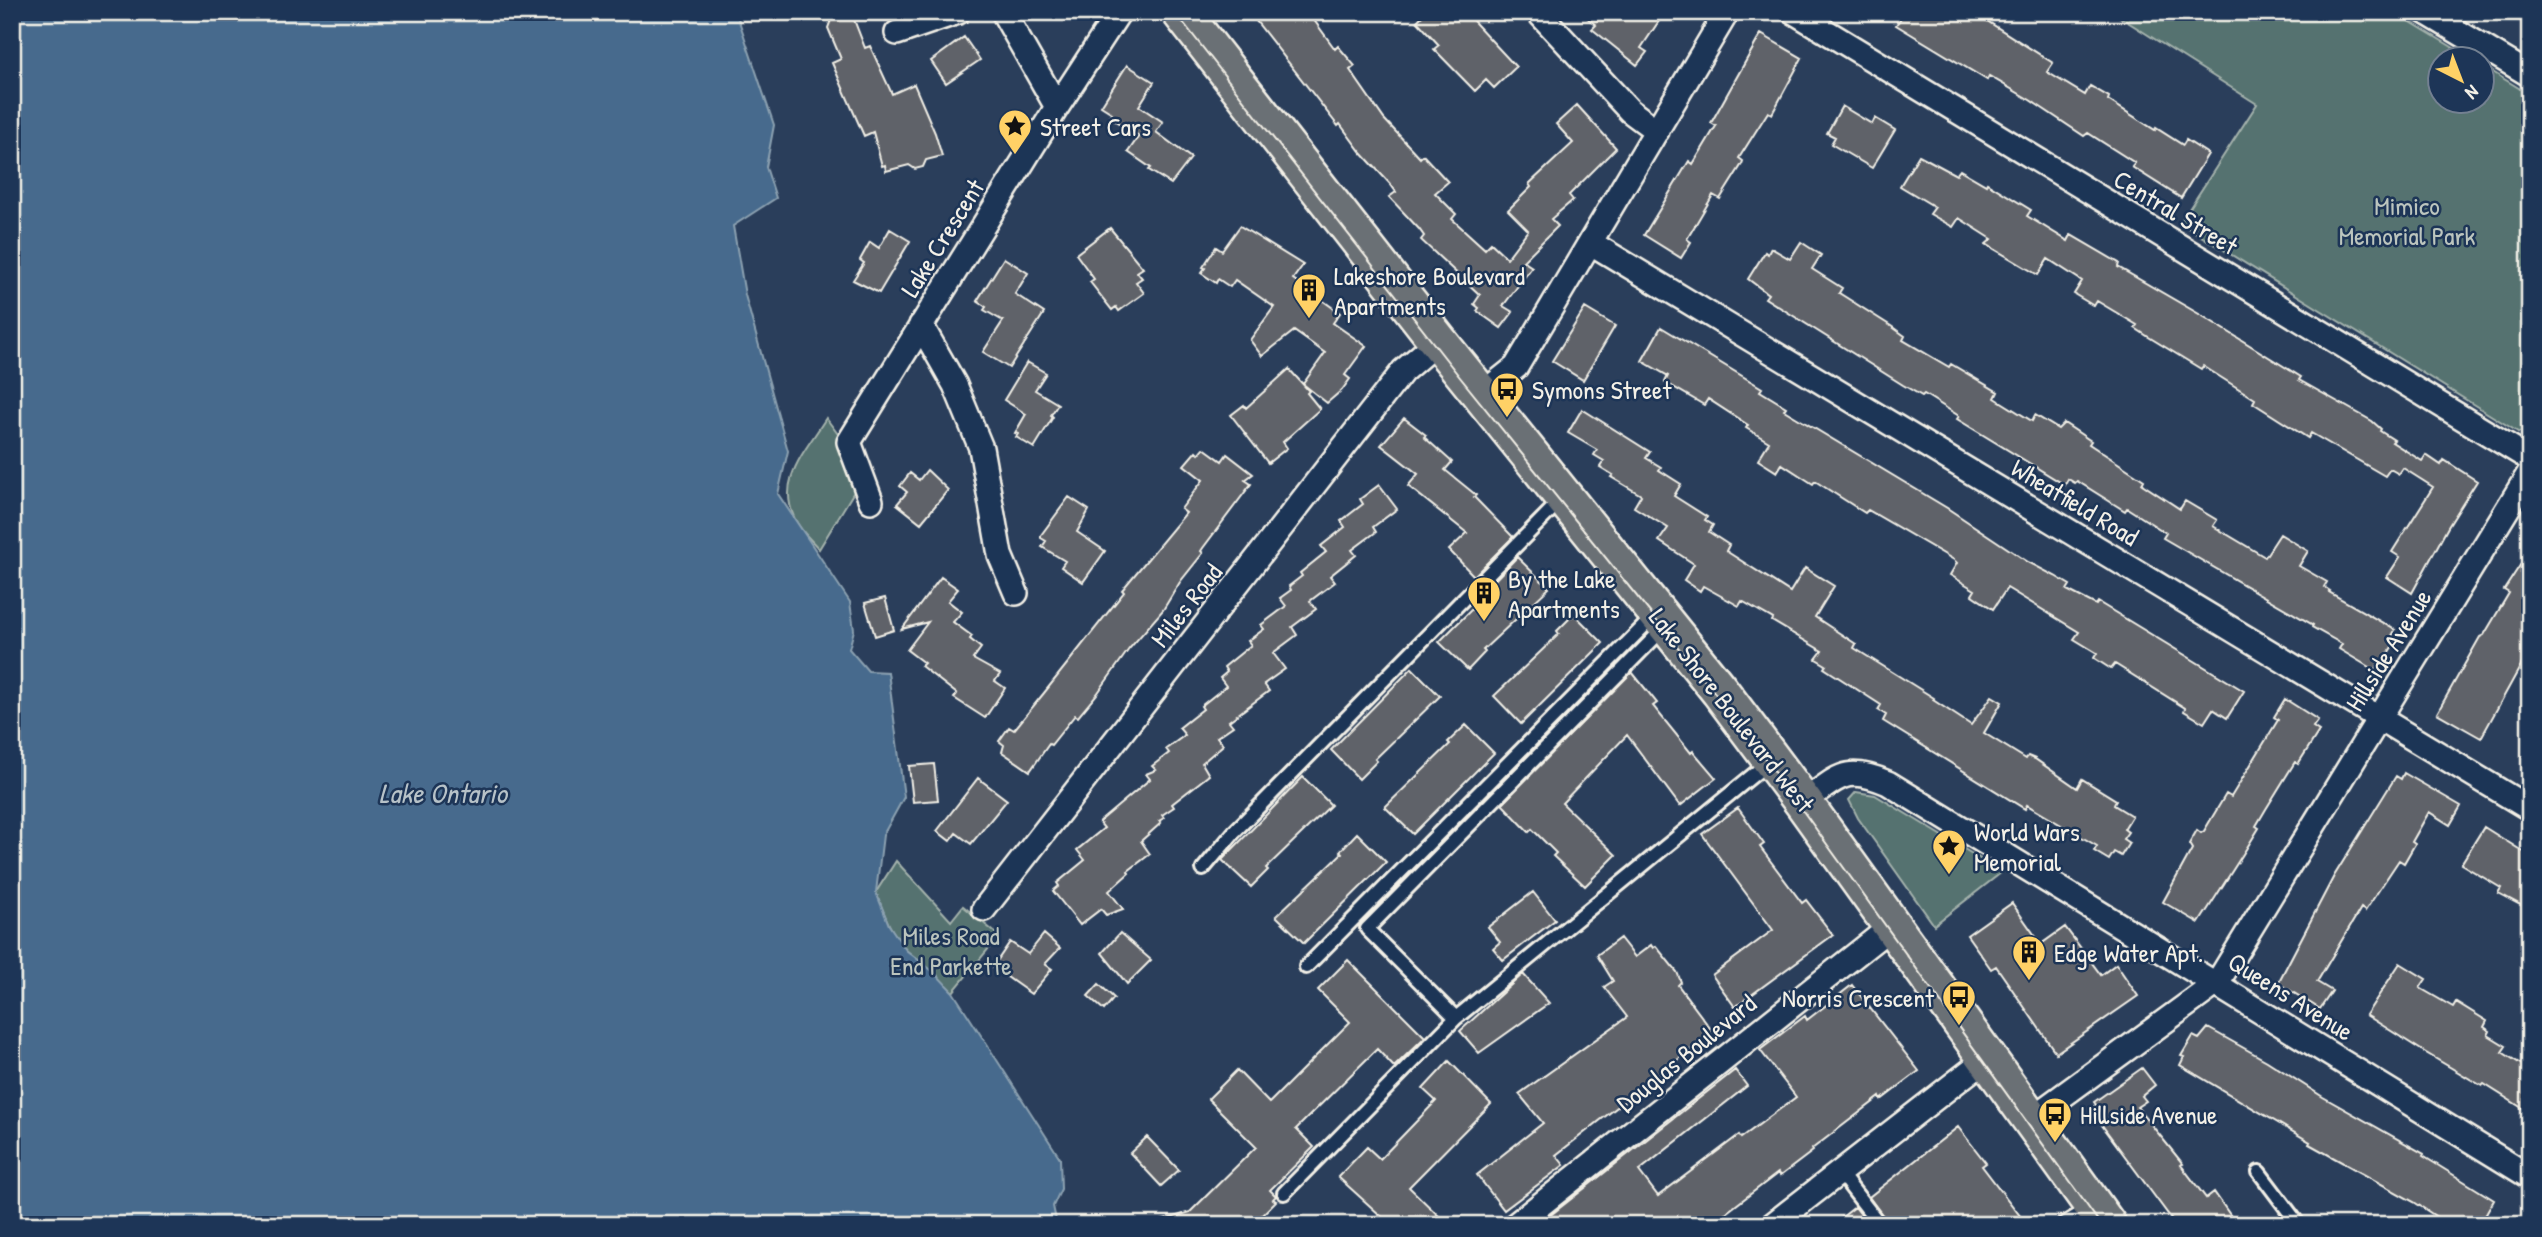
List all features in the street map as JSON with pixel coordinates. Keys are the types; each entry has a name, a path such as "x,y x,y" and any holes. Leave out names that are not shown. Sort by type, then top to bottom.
{"main road":[{"name":"Lake Shore Boulevard West","path":"1181,12 1438,341 1772,760 2100,1216"}],"street":[{"path":"897,33 958,12"},
{"path":"1003,12 1057,107"},
{"name":"Lake Crescent","path":"871,501 849,442 1118,12"},
{"path":"1538,12 1630,111 1657,131"},
{"path":"1481,395 1516,367 1727,12"},
{"name":"Central Street","path":"1794,12 2530,459"},
{"path":"2425,12 2530,75"},
{"name":"Wheatfield Road","path":"1591,243 2530,809"},
{"path":"921,325 955,385 981,448 1000,555 1016,593"},
{"name":"Miles Road","path":"985,909 1403,371 1438,341"},
{"name":"Hillside Avenue","path":"2031,1119 2217,983 2530,472"},
{"name":"Queens Avenue","path":"1803,802 1843,775 1853,772 1868,774 1888,783 2530,1177"},
{"name":"Douglas Boulevard","path":"1515,1225 1892,926"},
{"path":"1772,1225 1987,1058"}],"lane":[{"path":"1203,869 1235,831 1564,497"},
{"path":"1306,967 1662,619"},
{"path":"1456,1018 1367,929 1662,619"},
{"path":"1284,1193 1456,1018 1772,760"},
{"path":"2259,1172 2299,1225"},
{"path":"1840,1173 1880,1225"},
{"path":"2063,1225 2100,1216"}],"green space":[{"name":"Mimico Memorial Park","path":"2112,12 2394,12 2450,46 2426,46 2426,116 2496,116 2496,74 2530,95 2530,432 2518,432 2180,223 2257,104"},
{"path":"826,418 866,472 819,549 797,523 789,494 795,468"},
{"path":"1856,792 1875,795 2002,872 1934,925 1858,818 1849,800"},
{"name":"Miles Road End Parkette","path":"896,861 951,921 963,906 999,936 953,992 907,951 885,916 876,892"}],"water":[{"name":"Lake Ontario","path":"12,12 736,12 774,125 766,167 776,198 733,226 745,295 788,451 778,494 850,602 854,630 849,649 868,671 888,672 904,797 883,835 876,892 889,925 906,950 935,973 953,992 1060,1158 1061,1189 1053,1206 1057,1225 12,1225"}],"building":[{"path":"834,12 851,12 865,48 870,46 892,94 914,84 942,156 926,160 923,167 915,169 909,165 886,171 885,165 882,166 873,132 864,136 832,63 841,59 828,28"},
{"path":"1249,12 1308,12 1335,49 1338,46 1355,66 1350,70 1384,119 1420,158 1423,155 1448,182 1435,193 1456,214 1452,219 1485,249 1491,243 1507,258 1528,230 1508,210 1531,187 1529,184 1573,143 1556,124 1577,105 1616,148 1569,195 1573,200 1551,219 1558,226 1523,261 1532,267 1503,306 1513,312 1501,328 1477,311 1479,308 1474,304 1480,295 1421,240 1424,236 1419,229 1389,197 1396,192 1391,185 1340,124 1338,126"},
{"path":"1426,12 1465,12 1516,67 1494,88 1486,80 1475,91 1434,49 1439,45 1417,21"},
{"path":"1580,12 1665,12 1641,48 1647,52 1637,65 1592,29 1596,25"},
{"path":"1905,12 1973,12 2053,63 2047,72 2085,95 2090,86 2155,130 2156,128 2183,145 2186,140 2208,154 2181,198 2132,167 2135,163 2088,133 2084,136 2030,100 1989,76 1987,80 1896,25"},
{"path":"1761,34 1802,58 1772,114 1768,112 1739,158 1743,161 1742,164 1720,199 1713,195 1687,239 1691,242 1681,258 1644,235 1689,161 1693,164 1716,126 1711,123"},
{"path":"964,37 980,60 946,83 931,61"},
{"path":"1127,65 1154,82 1139,106 1163,122 1156,132 1191,158 1171,184 1128,152 1139,136 1109,117 1112,113 1101,106"},
{"path":"1842,106 1872,124 1875,118 1895,130 1872,168 1831,144 1835,137 1827,133"},
{"path":"1919,155 1956,175 1960,170 1986,185 1987,183 2031,210 2027,216 2068,241 2071,235 2119,263 2118,267 2301,377 2299,380 2372,421 2380,431 2394,440 2392,442 2422,461 2426,455 2441,465 2444,460 2477,481 2412,593 2387,577 2400,557 2392,552 2433,487 2403,468 2399,474 2390,469 2385,476 2311,433 2308,438 2253,403 2255,399 2203,366 2201,369 2147,336 2135,328 2137,325 2097,301 2094,306 2074,294 2082,281 2048,259 2038,275 1986,244 1992,239 1959,218 1953,227 1930,214 1935,207 1900,186"},
{"path":"1240,226 1303,265 1293,279 1340,313 1333,323 1366,346 1345,375 1350,379 1327,403 1303,384 1325,353 1294,331 1262,356 1250,340 1274,307 1235,280 1230,287 1218,279 1216,283 1201,273 1216,247 1222,251"},
{"path":"1110,228 1143,268 1137,272 1142,278 1136,282 1144,293 1119,311 1116,307 1112,310 1090,282 1094,279 1076,254"},
{"path":"890,229 910,241 879,293 853,280 864,263 860,260 870,242 879,248"},
{"path":"1801,242 1821,255 1812,269 1842,288 1839,293 1905,336 1903,340 1998,392 1995,398 2032,421 2035,415 2058,429 2064,423 2091,441 2089,444 2144,480 2142,484 2180,509 2185,501 2217,520 2213,526 2265,557 2280,534 2308,551 2299,566 2327,582 2324,587 2329,592 2395,630 2392,636 2397,639 2380,666 2374,670 2339,649 2342,644 2312,627 2313,625 2163,538 2166,533 2127,508 2125,511 2077,481 2075,483 2068,479 2065,485 1957,419 1959,416 1924,394 1922,396 1903,385 1765,298 1768,294 1748,279 1765,252 1768,254 1771,248 1790,259"},
{"path":"1004,258 1028,273 1015,294 1044,313 1009,368 983,352 1003,321 984,310 986,307 977,301"},
{"path":"1585,308 1615,326 1583,380 1552,361"},
{"path":"1661,327 1762,388 1760,391 1786,407 1784,410 1947,508 2028,562 2070,585 2067,590 2096,605 2098,602 2244,691 2227,718 2213,709 2204,723 2115,664 2111,669 2094,658 2097,653 2074,639 2079,632 2007,588 1993,609 1972,595 1975,590 1950,575 1957,563 1954,560 1868,510 1865,513 1815,481 1813,484 1782,464 1777,472 1758,460 1769,442 1708,399 1704,405 1665,382 1668,376 1642,361"},
{"path":"1027,362 1046,373 1035,390 1058,404 1034,448 1016,437 1018,434 1015,433 1026,414 1004,400"},
{"path":"1289,369 1309,391 1307,393 1320,409 1283,442 1287,448 1268,463 1231,415 1244,405 1246,408"},
{"path":"1582,409 1650,452 1646,458 1681,484 1674,496 1707,517 1705,520 1713,525 1709,532 1729,545 1726,551 1790,592 1805,568 1834,586 1815,617 1856,644 1854,648 1934,698 1933,700 1971,725 1992,696 2002,702 1984,733 2026,759 2028,756 2035,759 2077,788 2082,779 2116,800 2114,805 2132,816 2124,829 2128,832 2123,839 2129,843 2121,856 2114,852 2109,860 2094,851 2097,846 2027,805 2025,809 1883,721 1886,715 1878,710 1881,705 1824,668 1826,665 1816,659 1822,651 1772,621 1773,619 1742,601 1739,606 1703,586 1700,591 1684,580 1694,564 1659,541 1668,528 1634,507 1641,495 1600,467 1604,461 1594,455 1597,450 1568,433"},
{"path":"1404,418 1426,435 1424,437 1452,462 1445,470 1476,495 1474,497 1513,537 1474,576 1449,550 1467,533 1408,486 1418,474 1381,445"},
{"path":"1204,448 1222,461 1227,454 1253,474 1245,480 1251,484 1203,548 1203,553 1180,582 1163,610 1129,649 1078,717 1075,715 1051,745 1049,744 1030,771 1002,752 1004,745 999,741 1009,727 1014,730 1124,592 1122,590 1186,513 1181,509 1203,480 1184,465 1196,451 1199,454"},
{"path":"927,470 948,490 921,523 897,504 907,492 900,486 910,473 919,480"},
{"path":"1379,485 1397,509 1373,527 1376,532 1352,550 1356,555 1330,576 1335,582 1310,601 1316,609 1292,627 1297,635 1273,653 1285,669 1264,684 1269,691 1229,721 1233,726 1217,737 1223,745 1202,763 1209,775 1172,804 1174,807 1162,815 1164,818 1159,821 1161,823 1141,841 1150,854 1128,871 1129,873 1109,891 1123,909 1106,915 1101,909 1080,925 1053,891 1059,886 1057,883 1085,860 1077,850 1104,828 1099,822 1150,779 1146,774 1156,770 1152,766 1169,753 1166,749 1185,735 1179,728 1226,686 1220,678 1227,672 1224,667 1251,645 1248,641 1264,629 1261,625 1286,606 1280,598 1291,590 1289,586 1302,576 1300,573 1326,552 1321,546 1345,527 1341,521 1363,504 1360,499"},
{"path":"1069,497 1089,510 1077,532 1105,551 1083,582 1061,567 1065,561 1042,547 1046,541 1041,535"},
{"path":"2530,550 2530,649 2481,738 2437,713 2480,637 2484,635 2509,593 2504,590"},
{"name":"By the Lake Apartments","path":"1517,557 1549,588 1483,650 1485,652 1468,670 1439,642 1489,592 1486,589"},
{"path":"941,577 958,589 948,601 962,612 953,622 972,636 970,639 981,648 973,659 1000,674 995,681 1005,688 985,718 954,698 957,694 921,666 924,663 907,650 928,622 902,629"},
{"path":"885,598 894,630 875,636 865,603"},
{"path":"1574,614 1603,643 1521,724 1494,696 1559,634 1557,631"},
{"path":"1412,668 1440,696 1375,759 1377,761 1359,779 1331,750"},
{"path":"1632,672 1657,703 1653,706 1691,753 1693,751 1716,778 1680,806 1627,735 1562,803 1616,855 1585,886 1553,856 1556,853 1532,829 1529,832 1502,804"},
{"path":"2285,699 2318,720 2313,727 2319,731 2298,764 2295,762 2256,826 2259,828 2199,923 2163,902 2192,849 2189,844 2197,830 2201,833 2204,831 2226,794 2231,797 2278,720 2274,717"},
{"path":"1466,725 1494,753 1413,834 1385,807"},
{"path":"934,764 938,800 913,802 909,766"},
{"path":"2404,773 2461,806 2450,825 2429,812 2404,863 2399,860 2365,911 2361,908 2317,982 2332,991 2320,1009 2278,983 2334,876 2396,776 2401,779"},
{"path":"1303,777 1331,805 1266,868 1268,870 1251,887 1222,860"},
{"path":"978,778 1007,800 971,844 956,833 950,841 937,831"},
{"path":"1738,808 1764,844 1760,847 1802,903 1806,900 1833,935 1735,1007 1712,975 1773,930 1702,834"},
{"path":"2484,827 2530,856 2530,910 2498,893 2501,888 2461,864"},
{"path":"1357,833 1386,862 1304,943 1276,916 1342,853 1340,851"},
{"path":"1533,892 1555,920 1503,960 1493,948 1500,942 1488,927"},
{"name":"Edge Water Apt.","path":"2012,903 2041,944 2065,927 2101,975 2116,964 2138,996 2056,1053 1996,966 1991,969 1967,935"},
{"path":"1120,933 1151,960 1127,984 1102,953"},
{"path":"1044,934 1060,948 1045,964 1052,969 1031,994 993,967 1010,942 1028,954"},
{"path":"1620,938 1635,957 1651,945 1653,948 1656,946 1677,972 1681,982 1678,985 1713,1032 1556,1155 1564,1165 1504,1210 1477,1175 1543,1123 1519,1094 1627,1017 1604,987 1613,981 1597,955"},
{"path":"1348,960 1425,1037 1394,1067 1377,1049 1296,1129 1314,1147 1270,1190 1276,1196 1273,1199 1276,1201 1252,1225 1162,1225 1161,1221 1190,1212 1256,1147 1208,1099 1237,1070 1269,1103 1350,1022 1318,990"},
{"path":"2400,963 2426,979 2420,988 2453,1007 2456,1002 2487,1021 2484,1027 2490,1031 2488,1035 2506,1046 2502,1052 2530,1070 2530,1113 2366,1015"},
{"path":"1523,974 1549,1003 1479,1053 1460,1031"},
{"path":"1099,984 1114,998 1104,1010 1088,996"},
{"path":"1852,985 1919,1071 1881,1100 1880,1097 1780,1176 1778,1173 1710,1225 1538,1225 1735,1070 1747,1086 1639,1171 1658,1196 1739,1135 1741,1138 1796,1097 1760,1050 1805,1016 1807,1020"},
{"path":"2208,1028 2424,1154 2423,1156 2494,1200 2480,1225 2449,1225 2180,1065 2184,1057 2181,1056 2193,1036 2199,1039"},
{"path":"1449,1061 1491,1104 1409,1187 1448,1225 1391,1225 1338,1177 1367,1147 1380,1159 1436,1101 1423,1089"},
{"path":"2142,1068 2155,1085 2142,1096 2146,1101 2137,1107 2183,1164 2181,1165 2206,1198 2214,1192 2237,1225 2176,1225 2090,1109 2096,1105 2094,1102"},
{"path":"1958,1127 1986,1163 1982,1166 2027,1225 1889,1225 1869,1197"},
{"path":"1147,1137 1179,1170 1161,1186 1130,1153"},
{"path":"1855,1207 1869,1225 1832,1225"}],"tram line":[{"path":"1175,12 1459,376 1744,729 2101,1225"}],"place":[{"name":"Street Cars","path":"1015,156"},
{"name":"Lakeshore Boulevard Apartments","path":"1309,320"},
{"name":"Symons Street","path":"1507,419"},
{"name":"By the Lake Apartments","path":"1484,623"},
{"name":"World Wars Memorial","path":"1949,876"},
{"name":"Edge Water Apt.","path":"2029,982"},
{"name":"Norris Crescent","path":"1959,1027"},
{"name":"Hillside Avenue","path":"2055,1144"}]}
